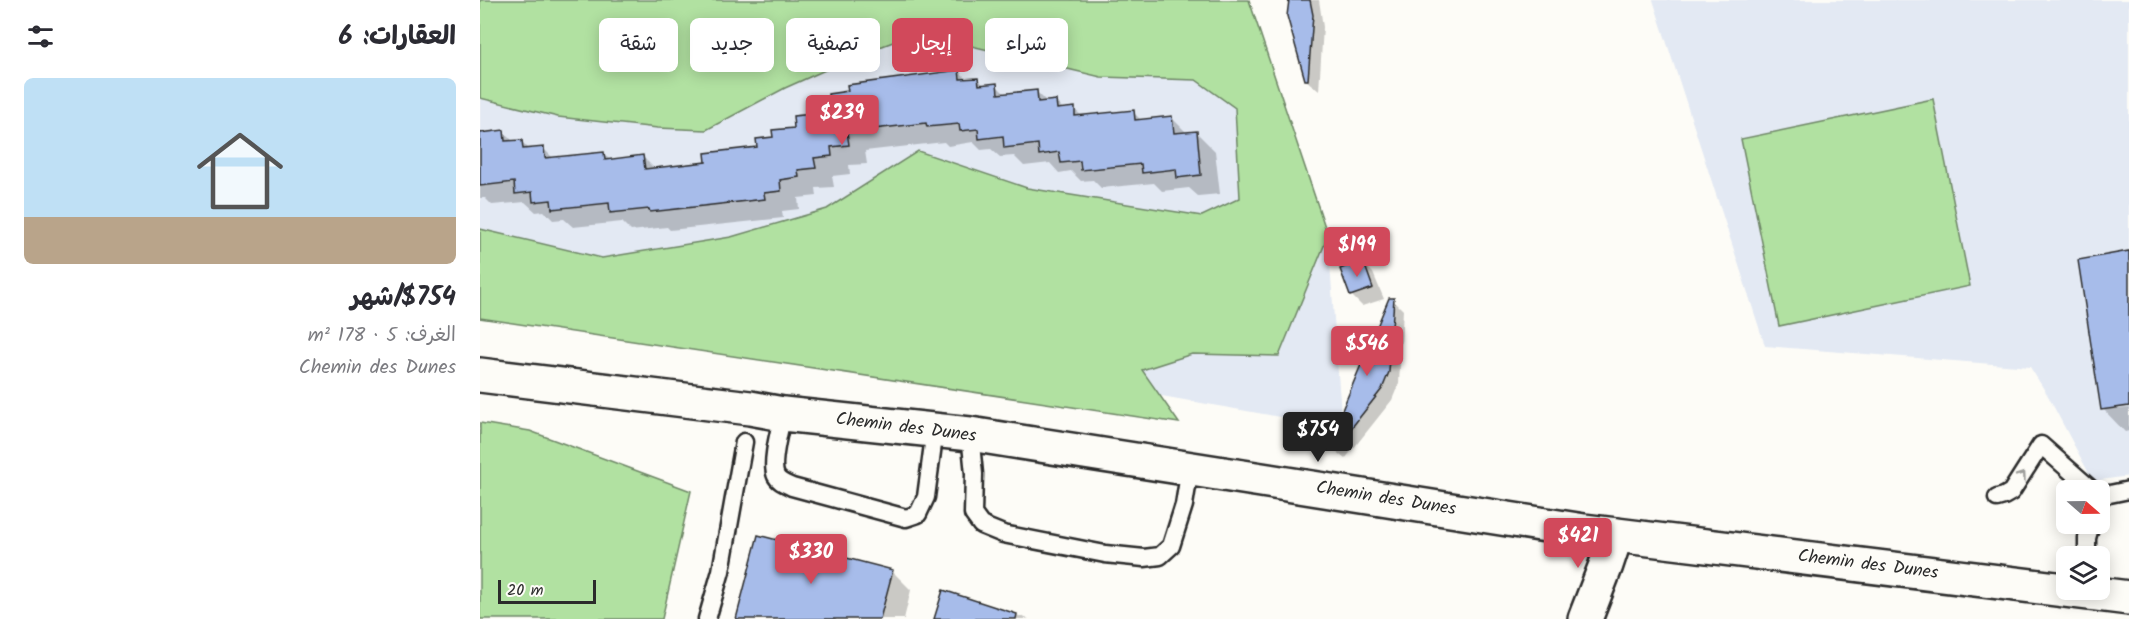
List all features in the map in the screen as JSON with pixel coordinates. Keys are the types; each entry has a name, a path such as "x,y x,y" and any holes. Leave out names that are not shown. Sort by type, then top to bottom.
{"street":[{"name":"Chemin des Dunes","path":"490,376 783,414 935,429 1616,535 2056,588"},
{"path":"1585,619 1616,535"},
{"name":"Chemin des Dunes","path":"2110,595 2129,598"}],"lane":[{"path":"783,414 776,447 777,479 792,487 906,518 918,514 926,497 935,429"},
{"path":"970,434 974,474 973,514 981,525 1003,534 1106,554 1144,558 1160,556 1166,552 1171,546 1184,505 1190,468"},
{"path":"707,619 721,571 744,442"},
{"path":"1997,498 2010,492 2041,445 2081,480"},
{"path":"2110,494 2129,490"}],"shaded area":[{"path":"480,0 1241,0 1328,236 1342,428 480,275"},
{"path":"1653,0 2129,0 2129,476 2092,480 2047,394 2030,367 1765,346"}],"green space":[{"path":"480,0 1249,0 1328,236 1279,356 1192,354 1142,370 1179,423 480,318 480,229 602,258 731,237 827,209 918,151 1027,188 1202,216 1240,198 1235,108 1196,80 1101,77 1068,69 1068,18 985,18 985,49 973,46 973,18 892,18 892,42 880,47 880,18 786,18 786,72 821,72 785,88 706,130 658,128 558,117 480,98"},
{"path":"1933,99 1970,286 1779,326 1741,139"},
{"path":"480,423 530,431 691,491 662,619 480,619"}],"building":[{"path":"1289,0 1310,0 1313,15 1308,80 1305,80 1287,16"},
{"path":"959,72 960,79 978,78 979,85 997,83 998,94 1037,90 1038,102 1056,100 1057,109 1075,107 1075,116 1134,110 1135,120 1172,116 1174,133 1197,131 1201,175 1177,178 1176,169 1142,173 1141,164 1081,170 1080,161 1061,163 1059,152 1039,155 1038,144 1004,148 1003,136 979,139 978,129 960,131 959,124 927,127 926,123 847,132 849,145 831,147 832,156 814,158 816,168 798,170 799,177 780,180 781,191 764,193 765,199 650,212 649,209 610,213 609,203 552,209 551,200 533,202 532,192 515,194 514,182 480,186 480,133 504,130 505,141 522,140 523,149 544,147 545,158 604,152 605,160 643,155 645,169 706,162 705,153 757,147 756,139 773,137 772,130 794,128 793,116 813,114 812,105 828,103 828,94 848,91 847,85"},
{"path":"2129,251 2129,406 2101,410 2078,260"},
{"path":"1363,260 1373,288 1350,296 1340,269"},
{"path":"1389,298 1394,298 1389,372 1382,389 1334,450 1327,446"},
{"path":"758,535 893,570 880,619 736,619"},
{"path":"943,590 1017,614 1016,619 934,619"}]}
